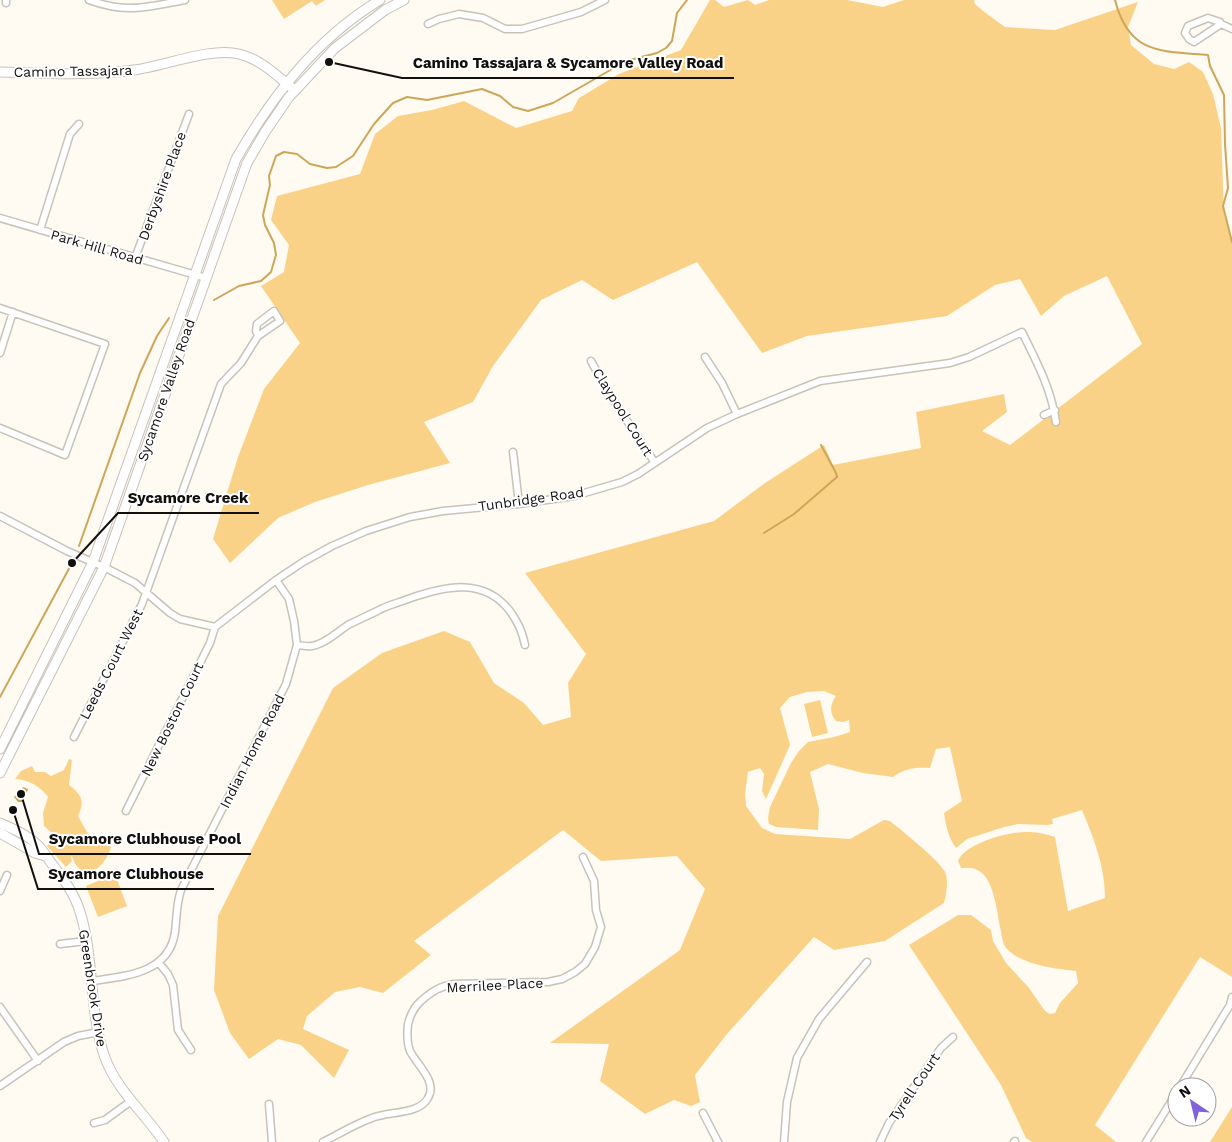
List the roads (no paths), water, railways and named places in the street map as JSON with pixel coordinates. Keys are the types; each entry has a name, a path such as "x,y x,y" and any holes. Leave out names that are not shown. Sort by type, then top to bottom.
{"main road":[{"path":"286,83 329,38 362,11 380,0"},
{"path":"295,90 335,48 372,20 404,0"},
{"name":"Camino Tassajara","path":"0,72 133,70 224,52 240,54 261,63 295,90"},
{"name":"Sycamore Valley Road","path":"0,749 93,562 236,159 255,126 286,83"},
{"name":"Sycamore Valley Road","path":"0,773 104,567 247,163 264,132 295,90"},
{"name":"Greenbrook Drive","path":"0,823 33,840 42,848 71,891 82,920 104,1055 111,1072 131,1101 164,1142"},
{"path":"0,833 35,853 46,856"}],"street":[{"path":"89,0 122,9 140,9 185,0"},
{"path":"428,24 459,14 483,18 505,29 522,29 574,14 605,0"},
{"path":"1221,24 1194,42 1185,33 1188,26 1208,18 1232,29"},
{"name":"Derbyshire Place","path":"134,258 188,114"},
{"path":"40,230 70,134 79,124"},
{"name":"Park Hill Road","path":"0,218 206,278"},
{"path":"0,308 105,344 65,454 0,428"},
{"path":"0,353 13,312"},
{"name":"Tunbridge Road","path":"215,627 276,580 303,562 332,546 366,531 410,517 443,511 519,504 574,496 622,482 638,474 707,428 820,381 950,363 969,357 1022,332 1048,388 1056,422"},
{"name":"Leeds Court West","path":"74,737 142,604 221,384 241,363 258,336"},
{"path":"704,357 722,383 737,414"},
{"name":"Claypool Court","path":"591,361 608,392 655,463"},
{"path":"1044,416 1054,410"},
{"path":"514,452 519,504"},
{"path":"0,516 67,551 135,583 170,613 180,619 215,627"},
{"name":"Indian Home Road","path":"92,981 133,975 148,969 158,962 169,949 175,934 176,903 180,890 286,684 297,645 289,600 276,580"},
{"path":"297,645 312,646 323,642 349,625 381,609 419,595 448,588 466,587 484,590 507,606 522,629 525,645"},
{"name":"New Boston Court","path":"126,811 210,643 215,627"},
{"name":"Merrilee Place","path":"324,1142 373,1117 416,1109 430,1097 431,1087 410,1049 407,1033 409,1018 417,1005 430,992 443,986 454,984 548,982 562,979 585,964 596,948 601,927 596,910 594,881 583,856"},
{"path":"0,891 8,875"},
{"path":"60,944 86,941"},
{"path":"158,962 168,974 173,985 178,1030 191,1050"},
{"path":"784,1142 787,1102 797,1058 819,1019 866,962"},
{"path":"1186,1077 1230,1005 1232,997"},
{"path":"0,1007 38,1061"},
{"path":"0,1086 64,1042 78,1036 99,1032"},
{"name":"Tyrell Court","path":"880,1142 889,1123 941,1048 953,1037"},
{"path":"94,1124 105,1120 131,1101"},
{"path":"269,1104 272,1142"},
{"path":"1146,1142 1167,1108"},
{"path":"703,1113 718,1142"}],"waterway":[{"path":"214,300 239,286 261,281 271,272 276,255 274,243 265,225 263,215 270,185 269,176 276,156 284,152 297,154 310,164 327,168 336,167 353,156 374,124 393,103 407,97 427,100 482,89 500,96 513,107 528,111 553,103 626,61 657,53 666,48 672,41 677,13 687,0"},
{"path":"1115,0 1121,18 1138,41 1149,47 1162,50 1208,55 1210,66 1224,95 1228,188 1223,206 1232,242"},
{"path":"79,546 140,373 157,336 169,318"},
{"path":"764,533 794,514 837,477 821,445"},
{"path":"0,697 72,563"}],"place":[{"name":"Camino Tassajara & Sycamore Valley Road","path":"329,62"},
{"name":"Sycamore Creek","path":"72,563"},
{"name":"Sycamore Clubhouse Pool","path":"21,794"},
{"name":"Sycamore Clubhouse","path":"13,810"}]}
